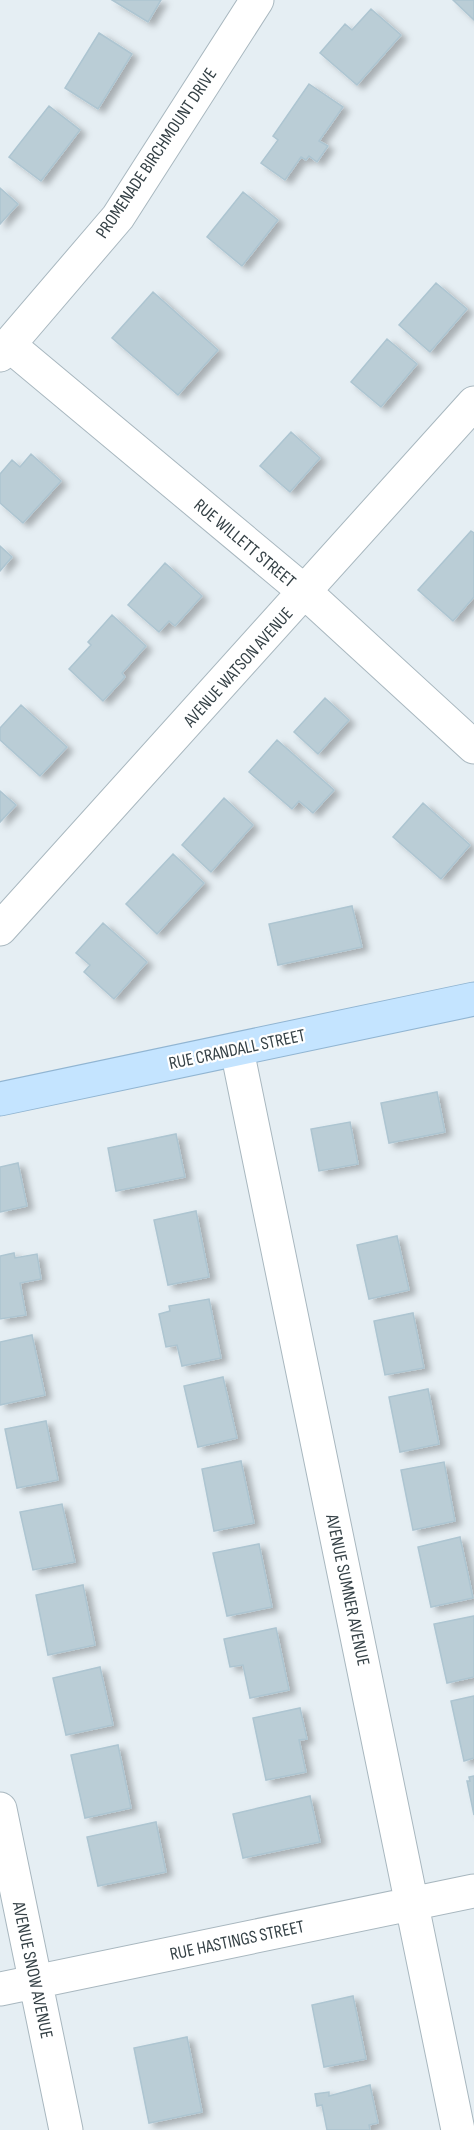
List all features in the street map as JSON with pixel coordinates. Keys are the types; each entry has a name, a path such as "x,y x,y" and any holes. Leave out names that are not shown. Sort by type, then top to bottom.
{"street":[{"name":"PROMENADE BIRCHMOUNT DRIVE","path":"4,350 118,217 257,0"},
{"name":"RUE WILLETT STREET","path":"4,350 305,592 474,747"},
{"name":"AVENUE WATSON AVENUE","path":"0,929 474,403"},
{"name":"RUE CRANDALL STREET","path":"0,1099 474,999"},
{"name":"AVENUE SUMNER AVENUE","path":"237,1050 458,2130"},
{"name":"AVENUE SNOW AVENUE","path":"0,1809 66,2130"},
{"name":"RUE HASTINGS STREET","path":"0,1989 474,1892"}],"building":[{"path":"112,0 161,0 148,22"},
{"path":"453,0 474,0 474,20"},
{"path":"371,9 401,35 357,85 320,53 345,24 352,30"},
{"path":"99,33 132,54 98,109 65,88"},
{"path":"309,84 343,107 319,141 328,146 317,162 309,156 306,160 301,157 285,180 261,163 278,140 273,136"},
{"path":"49,106 80,130 41,181 9,157"},
{"path":"0,188 18,204 0,224"},
{"path":"243,192 278,220 242,266 207,237"},
{"path":"436,283 467,309 430,352 399,325"},
{"path":"153,292 218,350 178,395 112,338"},
{"path":"387,339 417,364 381,407 351,382"},
{"path":"291,432 320,458 290,492 260,466"},
{"path":"31,454 61,481 23,523 0,503 0,474 12,460 20,467"},
{"path":"471,531 474,533 474,597 453,621 418,590"},
{"path":"0,546 12,557 0,571"},
{"path":"165,563 202,596 175,626 169,621 159,632 128,605"},
{"path":"112,615 146,646 122,673 125,677 103,701 69,669 91,645 88,642"},
{"path":"325,698 349,720 318,754 294,732"},
{"path":"21,705 67,747 40,776 0,740 0,728"},
{"path":"277,740 334,790 313,813 299,801 292,809 249,772"},
{"path":"0,791 16,805 0,822"},
{"path":"224,798 253,825 211,872 182,845"},
{"path":"423,803 470,845 441,879 393,837"},
{"path":"173,854 204,883 157,934 126,904"},
{"path":"352,906 362,947 278,965 269,924"},
{"path":"103,923 147,962 114,999 84,972 90,965 76,953"},
{"path":"437,1092 445,1132 389,1143 381,1103"},
{"path":"350,1122 358,1164 319,1171 311,1129"},
{"path":"176,1134 185,1177 116,1191 108,1148"},
{"path":"18,1163 27,1206 0,1212 0,1167"},
{"path":"196,1211 209,1277 168,1285 154,1220"},
{"path":"397,1236 409,1290 369,1299 357,1245"},
{"path":"14,1253 15,1258 37,1254 41,1279 20,1283 26,1315 0,1319 0,1256"},
{"path":"209,1299 221,1358 182,1366 177,1345 166,1347 159,1314 170,1311 169,1306"},
{"path":"413,1313 424,1368 385,1375 374,1321"},
{"path":"32,1335 45,1395 0,1405 0,1342"},
{"path":"223,1377 237,1438 198,1447 184,1386"},
{"path":"428,1389 439,1444 400,1452 389,1397"},
{"path":"46,1421 58,1480 17,1488 5,1429"},
{"path":"241,1461 254,1523 214,1531 202,1469"},
{"path":"444,1462 455,1521 413,1530 401,1470"},
{"path":"62,1504 75,1562 33,1570 20,1512"},
{"path":"460,1537 473,1598 431,1607 418,1547"},
{"path":"259,1544 272,1607 227,1616 213,1553"},
{"path":"83,1585 95,1645 48,1655 36,1595"},
{"path":"474,1616 474,1677 447,1683 434,1624"},
{"path":"276,1628 289,1690 250,1698 243,1665 230,1667 224,1639"},
{"path":"100,1667 113,1725 66,1735 53,1678"},
{"path":"474,1696 474,1758 464,1761 451,1701"},
{"path":"300,1708 307,1739 299,1740 306,1772 266,1780 253,1718"},
{"path":"118,1745 131,1808 85,1818 71,1755"},
{"path":"474,1776 474,1815 467,1781 470,1781 469,1777"},
{"path":"310,1796 320,1842 243,1858 233,1814"},
{"path":"156,1822 166,1872 98,1886 87,1837"},
{"path":"353,1996 366,2059 324,2067 312,2005"},
{"path":"187,2037 202,2112 149,2123 134,2048"},
{"path":"370,2085 378,2123 369,2125 370,2130 327,2130 322,2105 317,2106 315,2094 329,2092 329,2096"}]}
